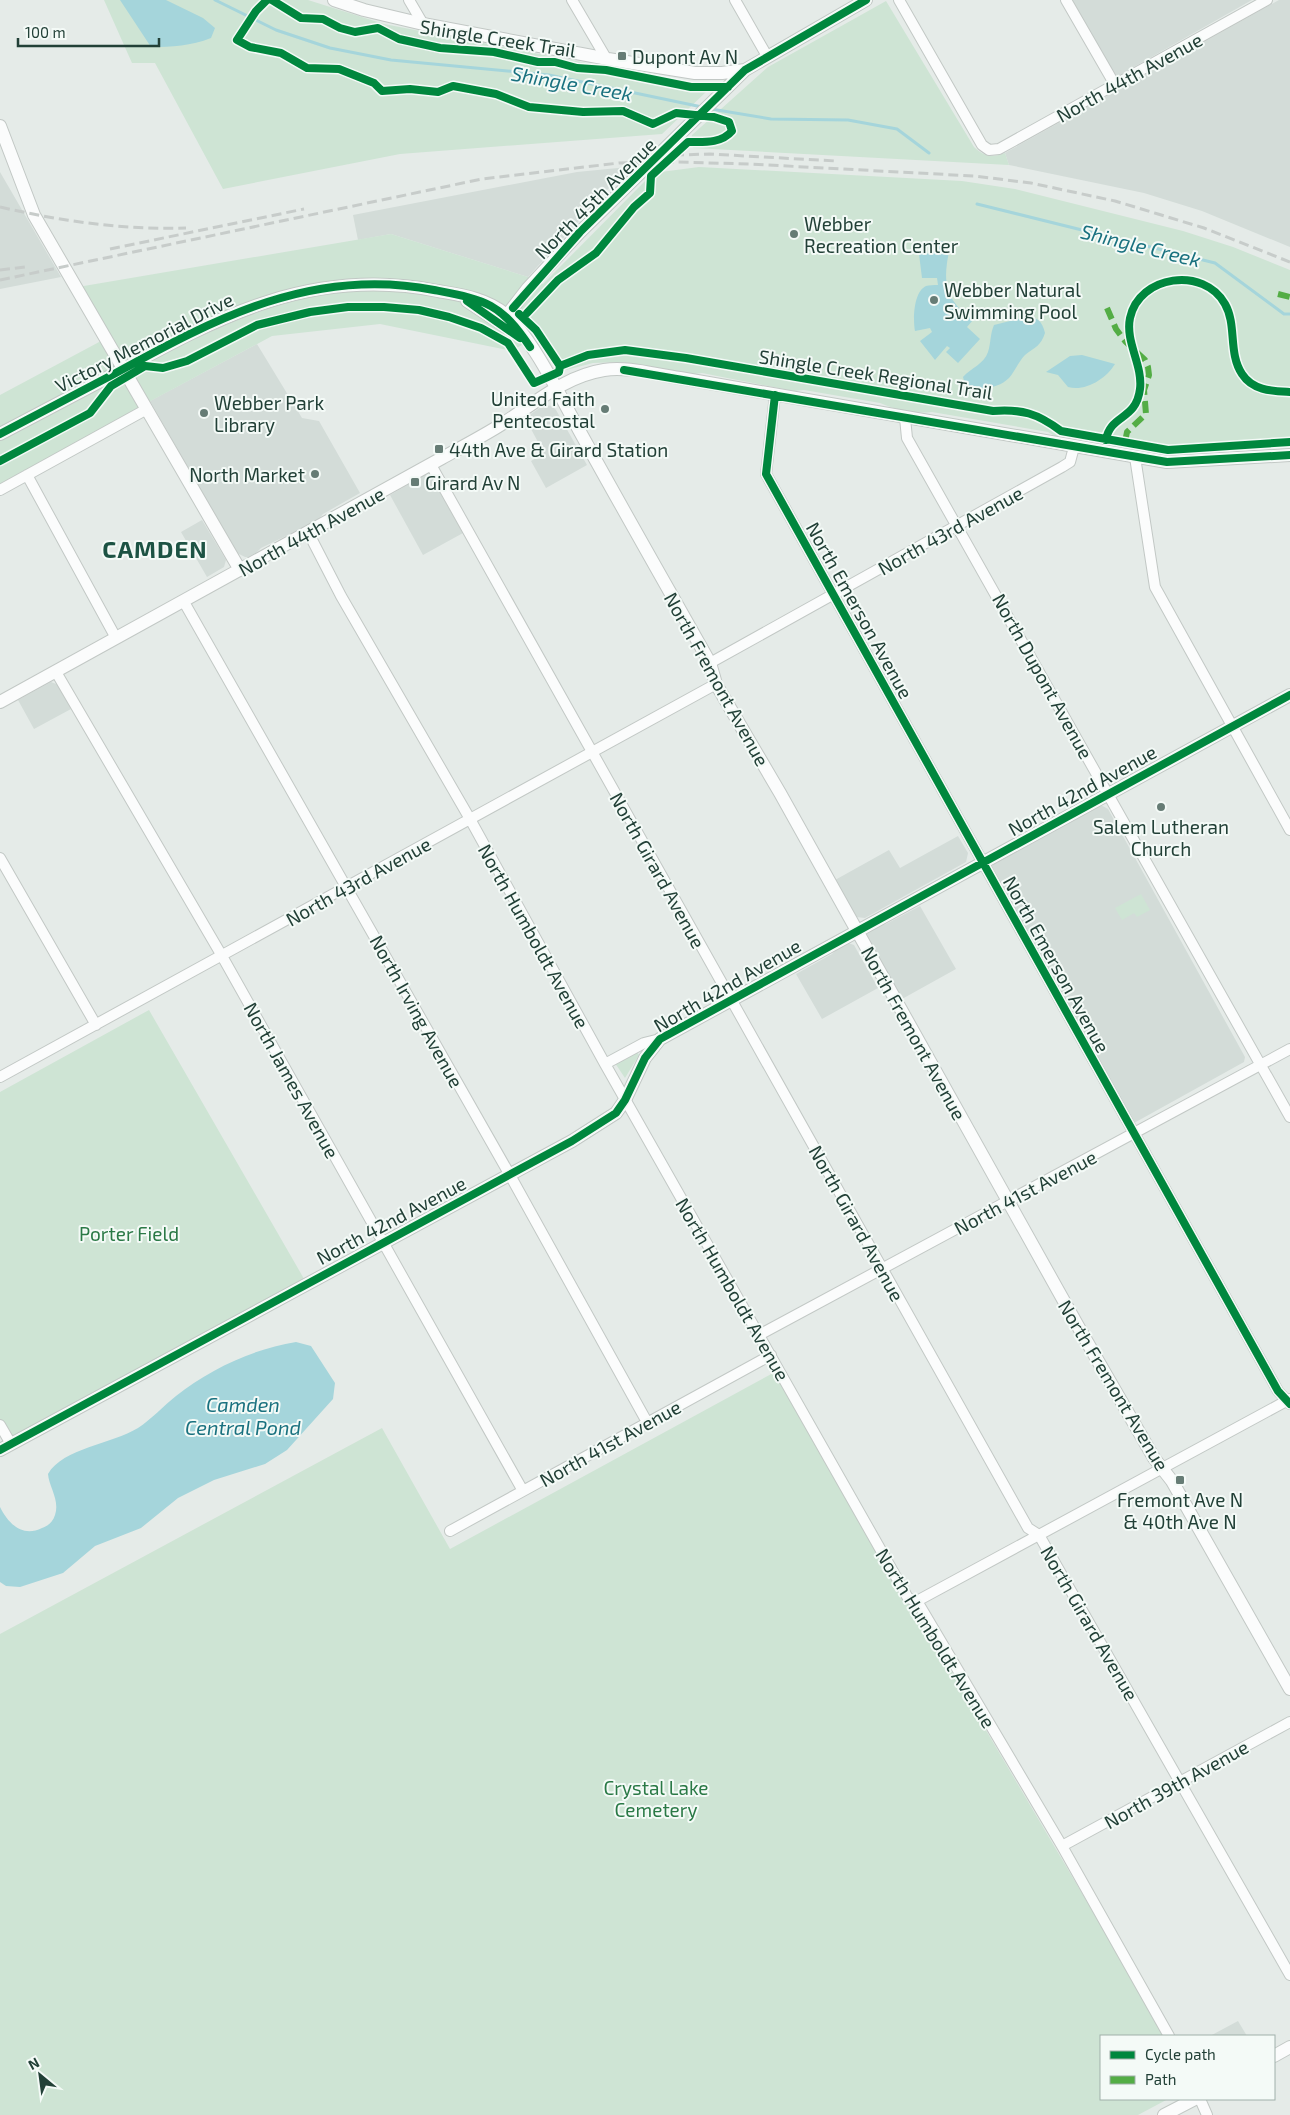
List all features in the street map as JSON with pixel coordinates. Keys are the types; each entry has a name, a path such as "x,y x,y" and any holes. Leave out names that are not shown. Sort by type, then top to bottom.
{"street":[{"path":"334,0 364,10 423,24 606,58 695,73 722,73 745,70"},
{"path":"409,0 423,24"},
{"path":"572,0 606,58"},
{"path":"735,0 767,56"},
{"name":"North 45th Avenue","path":"504,320 528,288 580,232 745,70 866,0"},
{"name":"North 44th Avenue","path":"899,0 982,145 989,150 999,149 1267,0"},
{"path":"1066,0 1115,85"},
{"path":"0,126 34,215 240,570"},
{"name":"Victory Memorial Drive","path":"0,434 181,338 245,309 307,290 334,286 392,284 482,300 530,347"},
{"name":"North Fremont Avenue","path":"530,347 710,663 716,684 1008,1201 1161,1468 1172,1481 1290,1689"},
{"name":"North 44th Avenue","path":"0,702 431,465 503,424 555,389 586,374 604,370 624,370 1167,462 1290,455"},
{"name":"North Emerson Avenue","path":"775,395 766,474 1278,1392 1289,1401"},
{"path":"0,490 147,409"},
{"name":"North Dupont Avenue","path":"905,418 907,438 1290,1117"},
{"name":"North 43rd Avenue","path":"710,663 1062,467 1070,462 1074,447"},
{"path":"1135,457 1155,587 1290,830"},
{"name":"North Girard Avenue","path":"431,465 468,527 591,753 1028,1528 1039,1535 1290,1975"},
{"path":"27,475 116,638"},
{"name":"North Humboldt Avenue","path":"308,532 341,596 470,819 604,1064 908,1598 917,1601 1062,1846 1168,2035"},
{"name":"North Irving Avenue","path":"184,602 347,887 647,1422"},
{"name":"North James Avenue","path":"56,672 222,956 523,1491"},
{"name":"North 43rd Avenue","path":"0,1077 716,684"},
{"name":"North 42nd Avenue","path":"604,1064 644,1043 660,1039 1290,695"},
{"path":"0,858 96,1025"},
{"name":"North 42nd Avenue","path":"5,1447 606,1121 616,1113 625,1100 645,1058 660,1039"},
{"name":"North 41st Avenue","path":"759,1336 1290,1049"},
{"name":"North 41st Avenue","path":"450,1532 771,1355"},
{"path":"917,1601 1161,1468 1289,1401"},
{"path":"0,1425 5,1447"},
{"name":"North 39th Avenue","path":"1062,1846 1290,1722"},
{"path":"1275,2055 1290,2047"},
{"path":"1164,2115 1193,2100"},
{"path":"1200,2100 1207,2115"}],"shaded area":[{"path":"1071,0 1252,0 1118,76 1113,73"},
{"path":"1279,0 1290,0 1290,247 1202,211 1144,193 1009,165 1005,153"},
{"path":"628,167 528,277 391,234 358,240 353,215 577,172"},
{"path":"0,172 61,277 0,289"},
{"path":"257,344 302,418 319,421 360,493 323,514 317,521 261,548 252,557 245,557 237,553 150,401"},
{"path":"544,405 552,406 556,410 587,465 546,488 531,461 544,453 525,418"},
{"path":"425,475 434,478 435,484 463,533 423,555 390,495"},
{"path":"202,520 226,560 224,567 207,577 181,532"},
{"path":"51,682 59,685 71,709 34,729 18,700"},
{"path":"1101,805 1108,809 1245,1057 1244,1062 1134,1123 990,868 994,864"},
{"path":"958,836 968,853 966,862 865,918 856,917 835,880 889,850 900,868"},
{"path":"920,906 956,969 902,999 865,936 867,932 876,926 886,924"},
{"path":"845,942 854,945 878,988 822,1019 796,974 832,954"},
{"path":"1238,2021 1246,2035 1212,2035"}],"green space":[{"path":"104,0 308,0 384,24 690,83 710,83 706,92 662,134 400,154 223,189 155,63 132,63"},
{"path":"886,1 974,147 988,156 1005,153 1009,165 693,148 690,143 692,135 768,67"},
{"path":"699,167 962,181 1015,189 1183,231 1233,247 1290,270 1290,447 1169,455 1056,437 1048,432 932,412 906,411 880,403 804,390 794,391 702,373 694,374 620,362 593,363 566,370 543,332 512,351 380,324 272,336 143,405 0,487 0,395 101,341 72,288 391,234 528,277 543,284 653,173"},
{"path":"1141,894 1150,910 1137,917 1134,913 1122,920 1115,908"},
{"name":"Porter Field","path":"149,1010 307,1284 11,1444 0,1424 0,1092"},
{"path":"636,1051 639,1055 625,1078 615,1063"},
{"name":"Crystal Lake Cemetery","path":"775,1372 1165,2035 1100,2035 1100,2100 1166,2100 1138,2115 0,2115 0,1634 382,1428 450,1549"}],"water":[{"path":"120,0 166,0 203,18 215,28 211,38 204,41 181,46 151,47"},
{"name":"Webber Natural Swimming Pool","path":"931,241 942,241 947,244 949,251 946,273 948,289 954,302 973,320 967,327 980,339 958,363 946,352 950,348 947,346 935,360 920,341 932,332 930,328 915,331 914,314 919,294 926,286 938,285 937,278 922,278 919,254 932,253"},
{"path":"1026,317 1034,318 1042,325 1045,333 1040,344 1023,357 1009,378 999,385 988,388 976,388 965,384 963,377 986,356 994,325"},
{"path":"1082,355 1115,364 1101,379 1081,388 1068,387 1058,375 1046,372 1070,356"},
{"name":"Camden Central Pond","path":"296,1342 311,1346 335,1383 333,1399 287,1450 265,1464 214,1480 178,1498 141,1528 95,1546 63,1573 20,1587 6,1586 0,1582 0,1507 7,1518 22,1530 35,1531 46,1526 53,1520 56,1509 48,1474 55,1465 76,1452 127,1434 138,1428 189,1386 218,1369 248,1355"}],"waterway":[{"name":"Shingle Creek","path":"215,0 276,30 330,48 391,60 549,75 702,107"},
{"name":"Shingle Creek","path":"711,109 771,119 848,120 897,129 929,153"},
{"name":"Shingle Creek","path":"977,204 1215,263 1284,314 1290,314"}],"railway":[{"path":"644,156 710,154 836,161"},
{"path":"0,280 482,179 619,163 676,162 974,176 1031,183 1115,201 1204,228 1290,262"},
{"path":"0,207 92,224 139,228 186,228"},
{"path":"110,249 304,209"},
{"path":"0,270 25,267"}],"marked path":[{"path":"1278,294 1290,297"},
{"path":"1107,308 1116,329 1125,341 1145,360 1148,367 1149,375 1144,390 1146,414 1127,432 1125,442"}],"cycle path":[{"path":"267,0 256,11 237,40 250,47 281,53 307,68 339,69 374,83 382,91 410,89 438,92 453,86 496,94 529,107 583,112 623,111 653,124 676,113 714,117 729,122 732,131 728,135 717,140 688,142 651,176 650,193 634,207 596,253 558,280 527,313"},
{"name":"Shingle Creek Trail","path":"272,0 301,18 323,19 340,28 355,32 378,28 399,39 440,48 494,52 538,62 555,62 577,68 606,70 691,87 728,87"},
{"path":"513,308 580,232 745,70 866,0"},
{"path":"1106,440 1112,426 1134,407 1138,399 1140,389 1139,371 1129,327 1130,318 1136,303 1146,292 1158,285 1173,281 1188,280 1203,284 1215,292 1229,312 1235,357 1242,374 1247,380 1258,387 1290,392"},
{"path":"0,434 152,353 228,316 267,302 307,291 348,285 390,284 434,290 466,297 490,305 500,312 510,321 530,347"},
{"path":"467,301 520,338"},
{"path":"0,461 90,413 111,386 145,366 163,368 187,361 257,325 310,312 348,307 384,307 419,310 449,317 481,328 508,343 534,383 559,372 560,366"},
{"path":"519,314 536,330 560,366"},
{"name":"Shingle Creek Regional Trail","path":"560,366 588,355 625,350 686,358 993,411 1021,412 1037,416 1061,431 1168,450 1290,442"},
{"path":"624,370 1167,462 1290,455"},
{"path":"775,395 766,474 1278,1391 1290,1404"},
{"path":"0,1450 572,1141 616,1113 625,1100 645,1058 660,1039 1290,695"}],"place":[{"name":"Dupont Av N","path":"622,56"},
{"name":"Webber Recreation Center","path":"794,234"},
{"name":"Webber Natural Swimming Pool","path":"934,300"},
{"name":"United Faith Pentecostal","path":"605,409"},
{"name":"Webber Park Library","path":"204,413"},
{"name":"44th Ave & Girard Station","path":"439,449"},
{"name":"North Market","path":"315,474"},
{"name":"Girard Av N","path":"415,482"},
{"name":"Salem Lutheran Church","path":"1161,807"},
{"name":"Fremont Ave N & 40th Ave N","path":"1180,1480"}],"district":[{"name":"CAMDEN","path":"155,548"}]}
